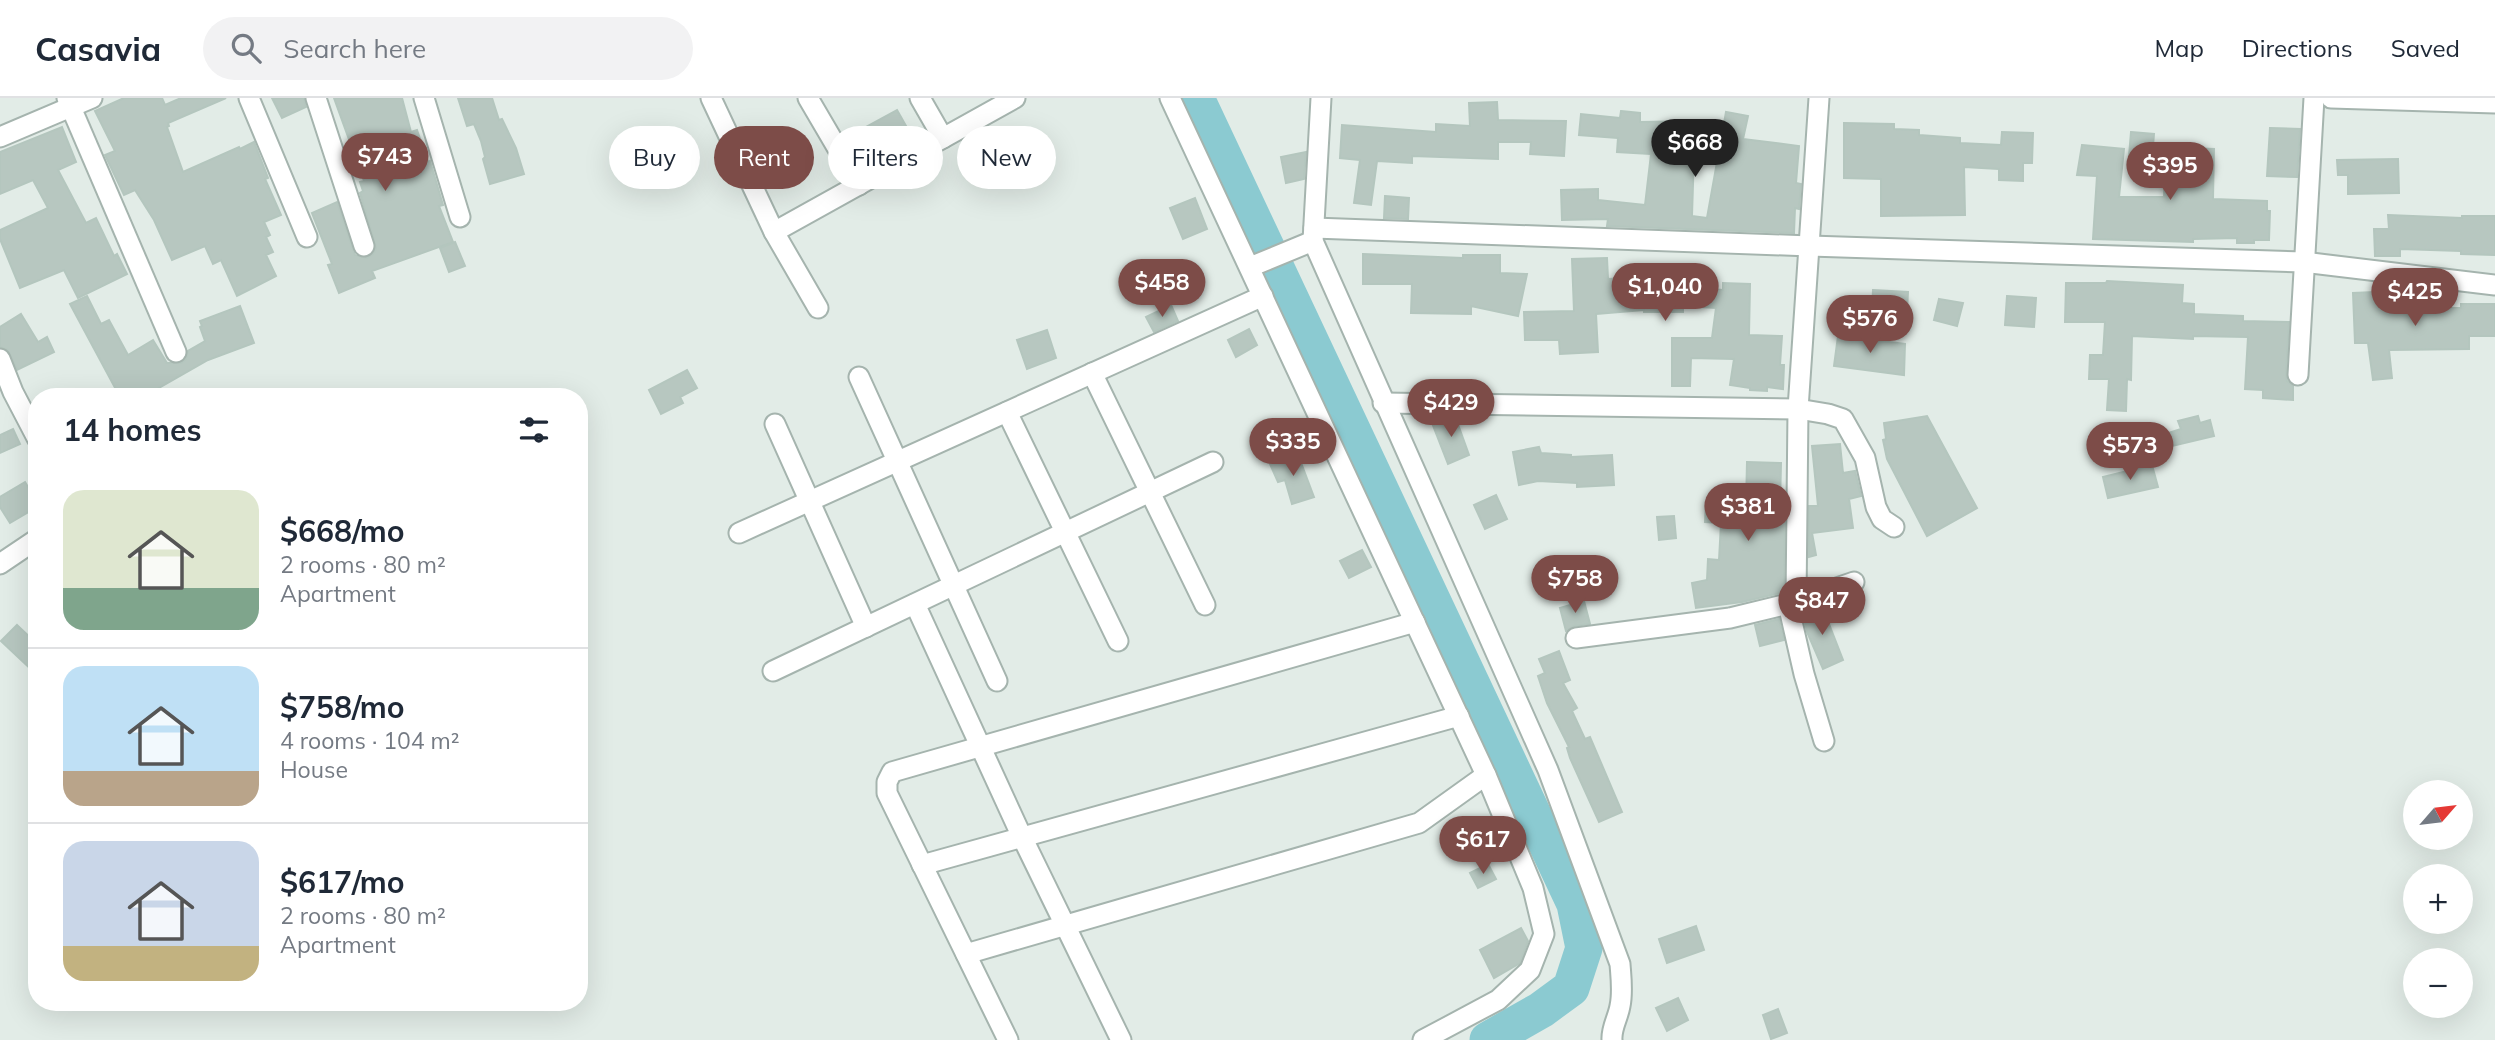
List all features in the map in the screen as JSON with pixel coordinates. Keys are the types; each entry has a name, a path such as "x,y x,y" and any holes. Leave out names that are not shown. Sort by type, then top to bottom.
{"street":[{"path":"0,137 69,102 92,98"},
{"path":"249,98 307,237"},
{"path":"316,98 364,246"},
{"path":"424,98 460,217"},
{"path":"710,98 774,232 818,308"},
{"path":"808,98 828,132"},
{"path":"920,98 936,126"},
{"path":"943,138 1015,98"},
{"path":"1170,98 1254,265 1263,296 1459,716 1534,888 1544,934 1530,970 1498,1000 1423,1040"},
{"path":"1321,98 1307,238 1548,770 1620,964 1620,1009 1611,1032 1612,1040"},
{"path":"1819,98 1798,409 1792,603 1804,674 1825,741"},
{"path":"2298,375 2314,98"},
{"path":"2331,98 2495,103"},
{"path":"69,102 176,352"},
{"path":"774,232 852,189"},
{"path":"1254,265 1307,238 1810,246 2303,261 2495,285"},
{"path":"739,533 1263,296"},
{"path":"0,359 7,397 28,426"},
{"path":"1092,373 1205,605"},
{"path":"859,377 997,681"},
{"path":"1384,403 1798,409 1828,414 1843,419 1865,458 1876,507 1882,519 1894,527"},
{"path":"1007,412 1118,641"},
{"path":"775,424 866,627"},
{"path":"773,671 1213,461"},
{"path":"0,565 28,545"},
{"path":"1576,638 1730,618 1792,603 1854,582"},
{"path":"915,604 1022,837 1121,1040"},
{"path":"1008,1040 887,793 887,782 892,772 1415,622"},
{"path":"922,864 1459,716"},
{"path":"966,954 1419,823 1486,775"}],"building":[{"path":"124,98 162,98 165,105 181,98 226,98 168,123 167,127 183,172 254,142 268,178 265,179 281,215 264,222 270,235 266,237 273,252 266,255 276,276 237,296 221,260 213,264 205,246 172,260 154,220 135,190 124,195 105,155 115,151 95,111"},
{"path":"272,98 304,98 306,107 282,118"},
{"path":"334,98 402,98 411,132 417,130 428,162 430,161 443,205 439,206 453,242 372,271 375,278 339,293 328,265 332,264 312,213 337,202 355,255 367,258 376,248 360,193 363,191 360,182 364,181"},
{"path":"458,98 492,98 499,120 502,119 516,148 524,174 490,184 481,141 474,124 467,126"},
{"path":"1497,102 1498,120 1566,121 1564,156 1530,154 1531,142 1498,142 1498,159 1412,156 1412,163 1377,161 1371,205 1354,203 1360,160 1340,158 1342,125 1436,132 1436,124 1470,126 1469,103"},
{"path":"897,110 906,126 868,126"},
{"path":"1621,111 1640,113 1640,122 1695,121 1692,216 1707,218 1726,112 1748,116 1743,139 1799,146 1796,183 1801,184 1799,209 1795,208 1794,233 1607,226 1608,219 1562,220 1561,190 1598,189 1598,200 1645,205 1651,154 1617,152 1618,138 1579,135 1581,114 1620,118"},
{"path":"1844,123 1894,124 1894,129 1919,130 1919,135 1960,138 1960,143 2001,145 2002,132 2033,133 2032,163 2023,163 2023,181 1999,180 1999,169 1964,167 1965,215 1881,216 1881,179 1844,178"},
{"path":"62,127 76,162 58,170 86,223 96,218 114,256 117,254 127,274 78,298 64,270 20,288 0,239 0,230 48,208 33,180 0,194 0,152"},
{"path":"2270,128 2300,129 2297,177 2267,176"},
{"path":"2131,132 2154,134 2152,158 2129,156"},
{"path":"2082,145 2124,149 2119,197 2164,197 2166,147 2214,149 2213,199 2267,201 2267,211 2270,211 2269,240 2237,243 2237,238 2193,239 2193,242 2093,239 2097,176 2077,175"},
{"path":"1306,152 1304,179 1286,183 1281,157"},
{"path":"2398,159 2399,193 2348,194 2348,175 2338,175 2337,160"},
{"path":"1385,196 1409,198 1408,219 1384,218"},
{"path":"1195,198 1207,229 1183,239 1170,208"},
{"path":"2388,215 2462,218 2495,216 2495,255 2400,249 2400,256 2375,256 2374,229 2389,229"},
{"path":"455,242 465,266 449,272 440,248"},
{"path":"1363,254 1463,258 1463,255 1500,255 1500,273 1527,274 1518,316 1471,306 1471,314 1411,313 1412,284 1363,284"},
{"path":"1607,258 1608,279 1676,275 1677,286 1723,290 1723,283 1750,284 1749,335 1782,336 1780,365 1784,365 1783,389 1767,387 1767,391 1750,390 1730,385 1734,359 1691,358 1690,386 1672,386 1672,338 1712,338 1716,308 1683,306 1683,312 1644,310 1596,314 1598,352 1560,354 1559,340 1525,340 1524,312 1574,311 1572,259"},
{"path":"2107,281 2183,285 2182,303 2194,304 2194,314 2243,316 2243,321 2289,322 2286,374 2287,381 2293,386 2293,400 2263,398 2263,390 2245,389 2248,337 2193,336 2193,339 2132,336 2131,380 2127,379 2126,411 2107,410 2109,379 2089,379 2090,355 2103,355 2105,322 2065,322 2066,283"},
{"path":"1873,290 1908,292 1907,312 1872,310"},
{"path":"2374,292 2374,299 2404,299 2404,308 2461,308 2461,304 2495,304 2495,336 2469,336 2469,349 2389,350 2392,378 2373,380 2368,343 2355,343 2353,293"},
{"path":"87,296 101,324 109,320 128,355 153,340 167,363 181,363 186,359 188,351 205,341 200,321 240,306 254,343 208,360 159,388 115,388 70,304"},
{"path":"2007,296 2036,298 2034,327 2005,325"},
{"path":"1939,299 1963,303 1957,326 1934,320"},
{"path":"1171,305 1178,321 1154,332 1146,317"},
{"path":"21,314 38,342 47,337 54,352 17,370 8,350 0,347 0,327"},
{"path":"1249,329 1257,345 1236,357 1228,340"},
{"path":"1047,330 1056,358 1027,369 1017,340"},
{"path":"1838,336 1905,344 1904,375 1834,366"},
{"path":"687,370 697,388 680,397 683,403 661,414 649,390"},
{"path":"1455,416 1469,455 1448,464 1432,423"},
{"path":"1927,416 1977,508 1927,536 1887,459 1883,440 1886,439 1884,423"},
{"path":"2198,416 2200,423 2210,420 2214,436 2159,449 2156,437 2181,429 2178,421"},
{"path":"13,429 20,444 0,453 0,435"},
{"path":"1840,444 1843,473 1855,471 1861,496 1849,499 1853,528 1812,533 1816,555 1809,557 1809,506 1818,506 1812,446"},
{"path":"1539,447 1541,453 1571,457 1612,455 1614,485 1577,487 1577,483 1538,481 1519,485 1513,452"},
{"path":"1297,452 1314,497 1292,504 1285,480 1278,482 1270,464"},
{"path":"1747,462 1781,463 1780,505 1785,505 1784,592 1742,602 1696,608 1692,583 1707,580 1708,559 1719,560 1721,523 1705,522 1706,503 1746,506"},
{"path":"2152,465 2158,487 2108,498 2103,477"},
{"path":"25,482 28,487 28,512 10,523 0,507 0,497"},
{"path":"1496,495 1507,519 1485,529 1474,505"},
{"path":"1674,516 1676,538 1659,540 1657,517"},
{"path":"1362,550 1371,567 1349,578 1340,561"},
{"path":"1584,601 1590,624 1574,626 1566,631 1560,608"},
{"path":"1822,606 1843,660 1823,669 1807,632 1803,613"},
{"path":"1779,619 1784,640 1760,646 1755,625"},
{"path":"17,625 28,635 28,666 1,641"},
{"path":"1559,651 1570,680 1563,683 1577,708 1572,711 1585,739 1590,737 1622,812 1599,822 1570,758 1569,747 1547,703 1538,676 1545,673 1539,659"},
{"path":"1488,864 1496,879 1478,888 1470,873"},
{"path":"1696,926 1704,950 1667,963 1659,939"},
{"path":"1521,928 1528,941 1520,963 1494,978 1480,950"},
{"path":"1678,998 1688,1020 1667,1031 1656,1008"},
{"path":"1778,1009 1787,1033 1771,1039 1763,1015"}],"waterway":[{"path":"1196,98 1575,904 1584,948 1571,988 1541,1010 1488,1040"}]}
